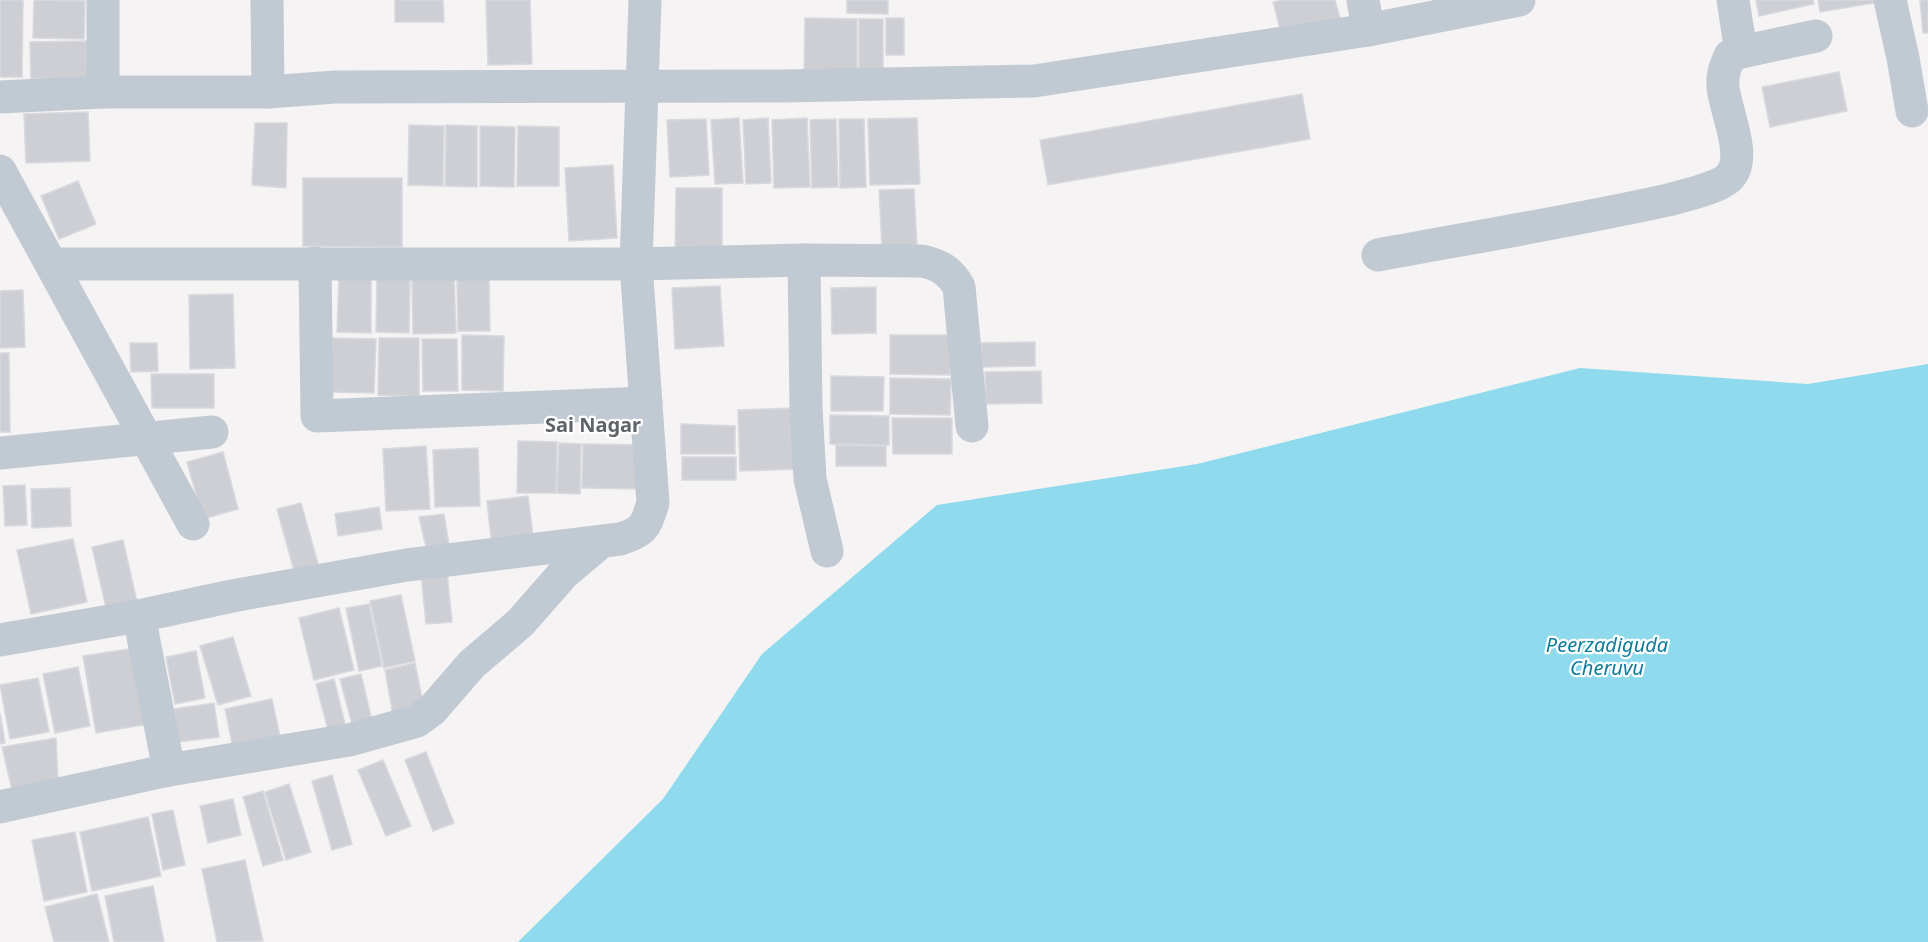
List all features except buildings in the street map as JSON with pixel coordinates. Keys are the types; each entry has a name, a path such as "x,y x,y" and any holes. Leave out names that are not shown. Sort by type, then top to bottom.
{"street":[{"path":"103,0 103,92"},
{"path":"267,0 268,92"},
{"path":"0,640 407,565 601,542 639,533 647,521 652,503 636,264 645,0"},
{"path":"0,97 103,92 268,92 335,87 641,87 1034,81 1365,15 1519,0"},
{"path":"1733,0 1742,52"},
{"path":"1890,0 1916,55 1912,111"},
{"path":"1378,255 1670,199 1720,184 1732,175 1736,164 1736,147 1723,87 1724,70 1730,56 1816,36"},
{"path":"0,171 194,524"},
{"path":"804,260 810,479 827,551"},
{"path":"52,264 636,264 804,260 922,261 940,266 953,276 959,287 972,426"},
{"path":"315,263 317,416 646,403"},
{"path":"0,453 212,432"},
{"path":"0,807 169,770 349,740 417,721 432,710 472,664 520,623 564,573 601,542"},
{"path":"139,616 169,770"}],"water":[{"name":"Peerzadiguda Cheruvu","path":"1928,364 1928,942 518,942 663,799 762,654 937,505 1197,464 1580,368 1808,384"}],"district":[{"name":"Sai Nagar","path":"593,425"}]}
